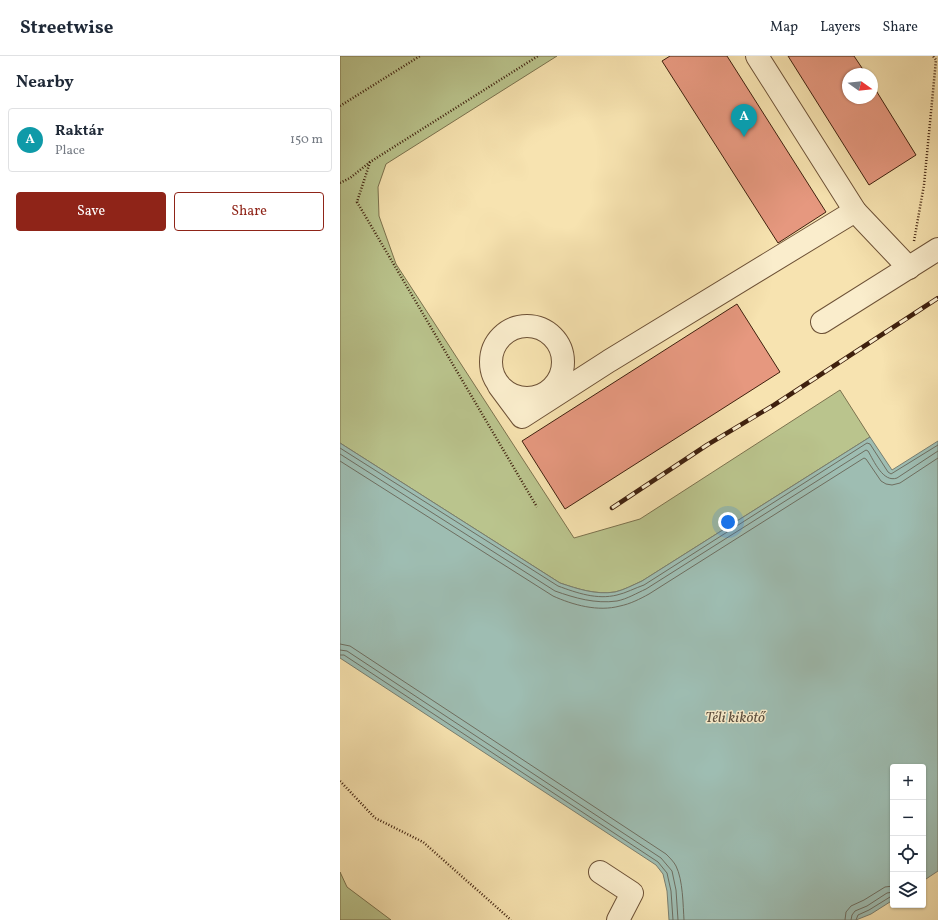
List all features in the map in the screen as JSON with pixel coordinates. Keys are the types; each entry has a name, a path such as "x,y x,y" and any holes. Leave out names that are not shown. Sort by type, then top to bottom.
{"lane":[{"path":"757,56 855,212 909,268"},
{"path":"609,361 584,362 575,360 560,348 554,338 544,330 532,326 520,326 508,331 499,339 494,347 491,357 491,368 494,377 522,417 609,361 855,212"},
{"path":"822,322 938,249"},
{"path":"500,386 507,392 522,397 537,396 546,392 555,384 561,373 562,360 560,348"},
{"path":"600,872 632,893 618,920"}],"path":[{"path":"340,106 420,56"},
{"path":"340,183 350,178 370,162 538,56"},
{"path":"909,268 924,185 936,60 933,56"},
{"path":"370,162 357,202 537,507"},
{"path":"340,781 376,818 423,842 511,920"}],"green space":[{"path":"340,56 557,56 386,164 378,187 379,216 396,264 574,538 640,519 840,390 870,437 642,581 622,590 608,593 587,591 560,583 340,443"},
{"path":"340,872 347,887 391,920 340,920"}],"water":[{"name":"Téli kikötő","path":"870,437 892,470 938,441 938,871 926,879 926,764 890,764 890,902 871,914 856,920 669,920 667,891 663,874 656,865 340,658 340,443 560,583 587,591 608,593 622,590 642,581"}],"building":[{"path":"670,56 727,56 826,212 778,243 662,61"},
{"path":"788,56 854,56 862,68 842,68 842,104 878,104 878,94 916,155 869,185"},
{"path":"737,304 780,372 565,509 522,441"}],"railway":[{"path":"612,508 707,445 774,405 938,298"}],"place":[{"name":"Raktár","path":"744,137"}]}
